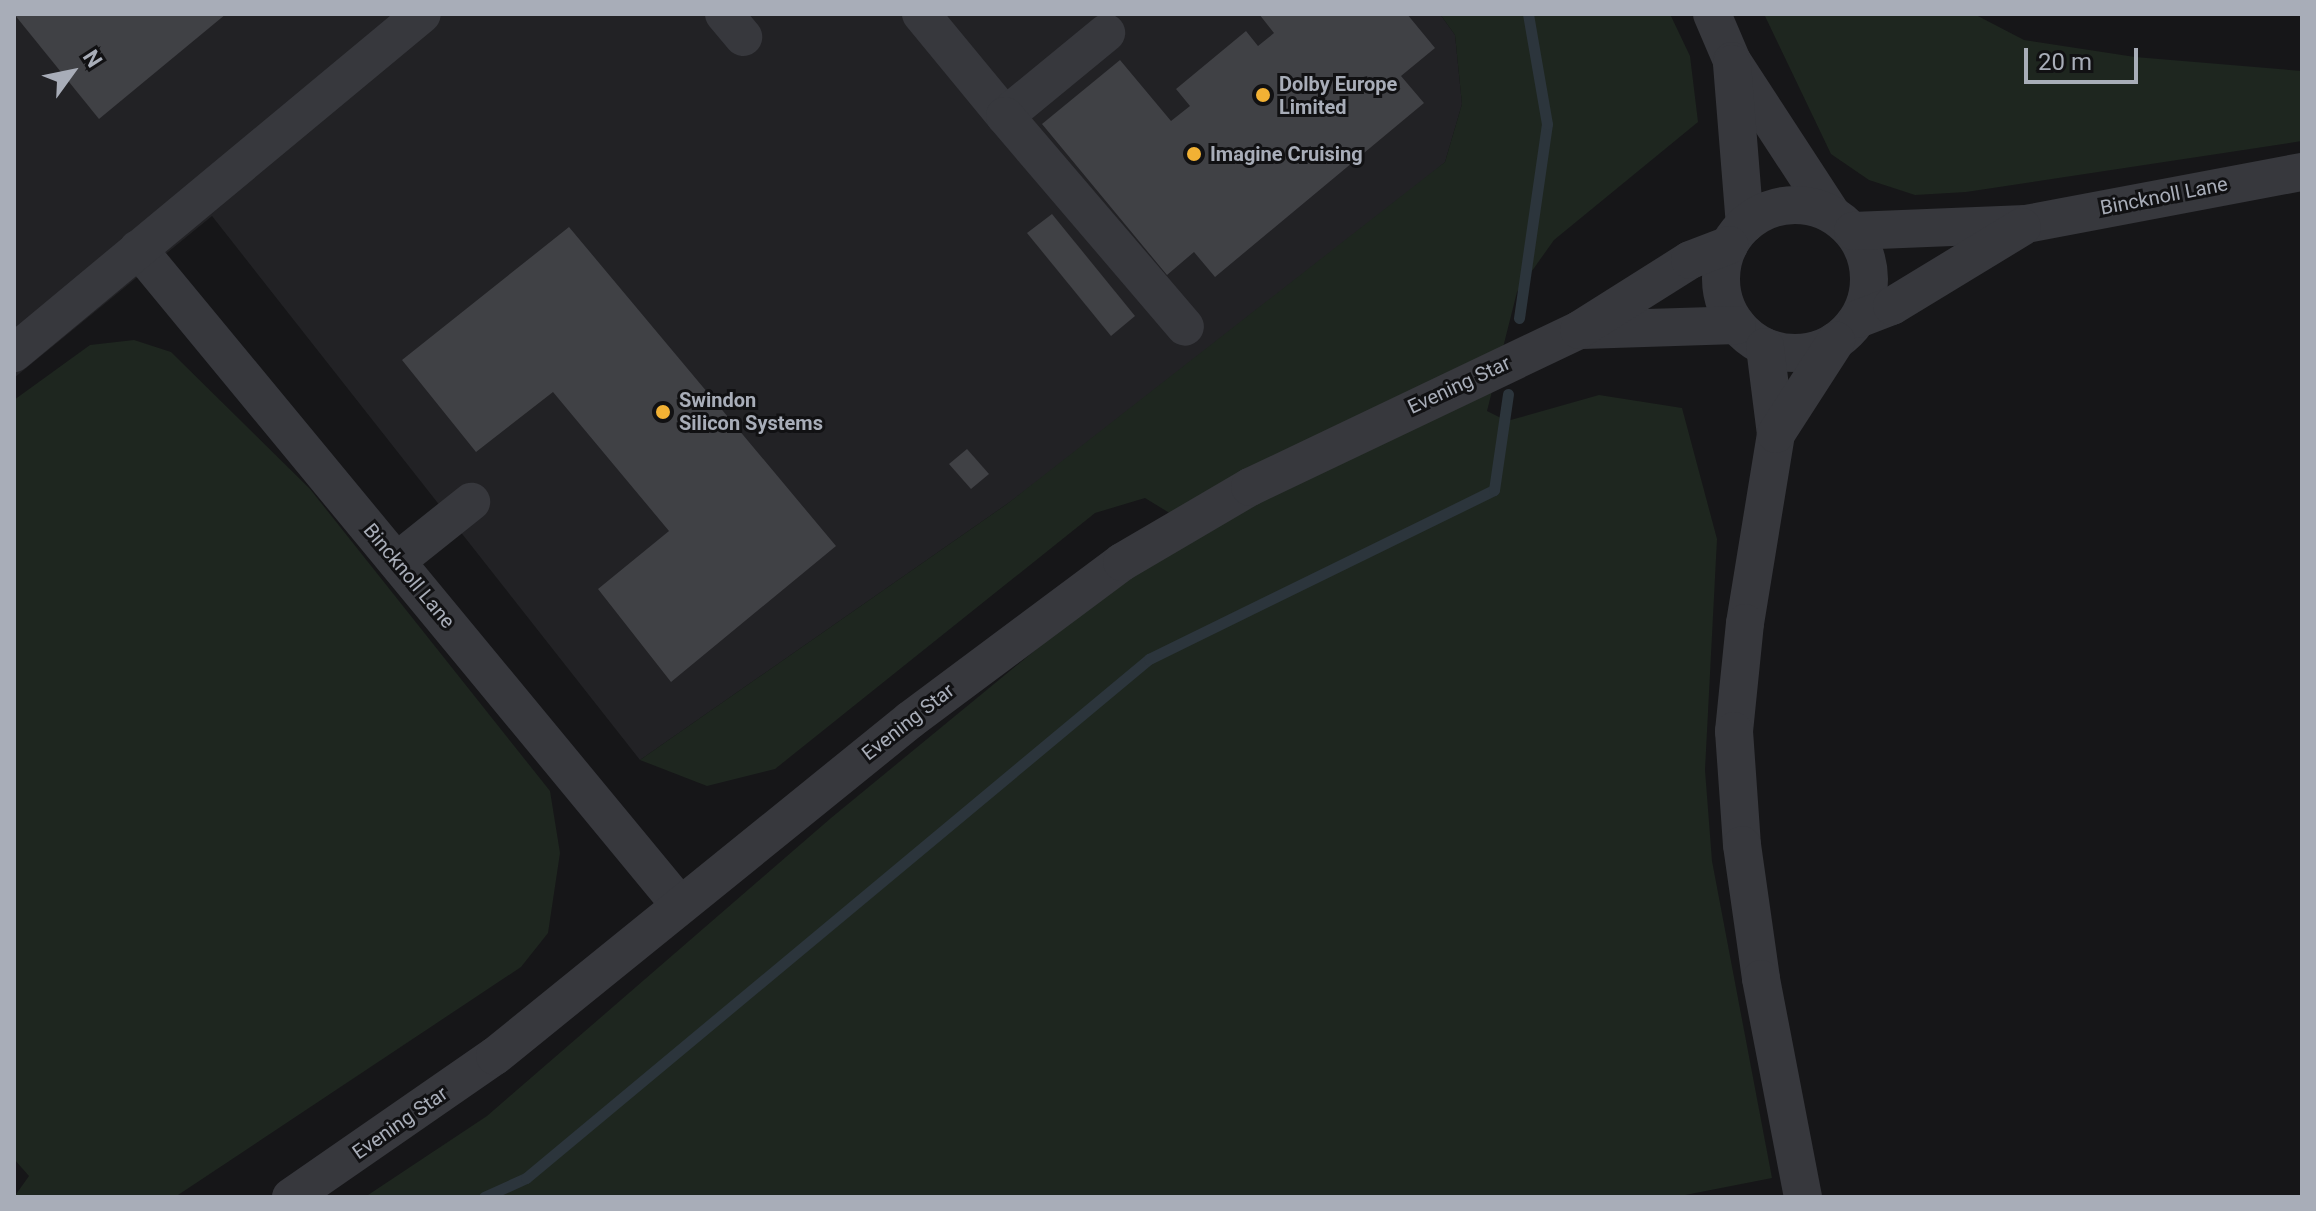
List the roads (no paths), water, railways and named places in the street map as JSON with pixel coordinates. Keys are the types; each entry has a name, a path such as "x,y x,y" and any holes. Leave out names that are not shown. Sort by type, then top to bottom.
{"street":[{"path":"14,353 422,14"},
{"path":"921,14 1185,327"},
{"path":"1712,14 1732,61 1842,222 1863,247 1870,279 1847,330 1776,434"},
{"path":"1005,116 1106,33"},
{"path":"1732,61 1737,235 1722,292 1751,336 1776,434 1745,623 1734,731 1742,845 1761,979 1803,1197"},
{"name":"Bincknoll Lane","path":"1842,222 2026,224 2302,172"},
{"path":"1737,235 1790,204 1842,222"},
{"name":"Bincknoll Lane","path":"1847,330 2026,224"},
{"name":"Evening Star","path":"291,1197 495,1056 679,904 933,702 1162,536 1317,453 1579,330 1690,260 1737,235"},
{"name":"Bincknoll Lane","path":"138,249 679,904"},
{"name":"Evening Star","path":"1579,330 1751,336"},
{"path":"1751,336 1799,353 1847,330"},
{"path":"397,561 471,502"}],"waterway":[{"path":"1519,318 1547,124 1528,14"},
{"path":"484,1197 526,1178 1149,659 1494,490 1508,394"}],"place":[{"name":"Dolby Europe Limited","path":"1263,95"},
{"name":"Imagine Cruising","path":"1194,154"},
{"name":"Swindon Silicon Systems","path":"663,412"}]}
